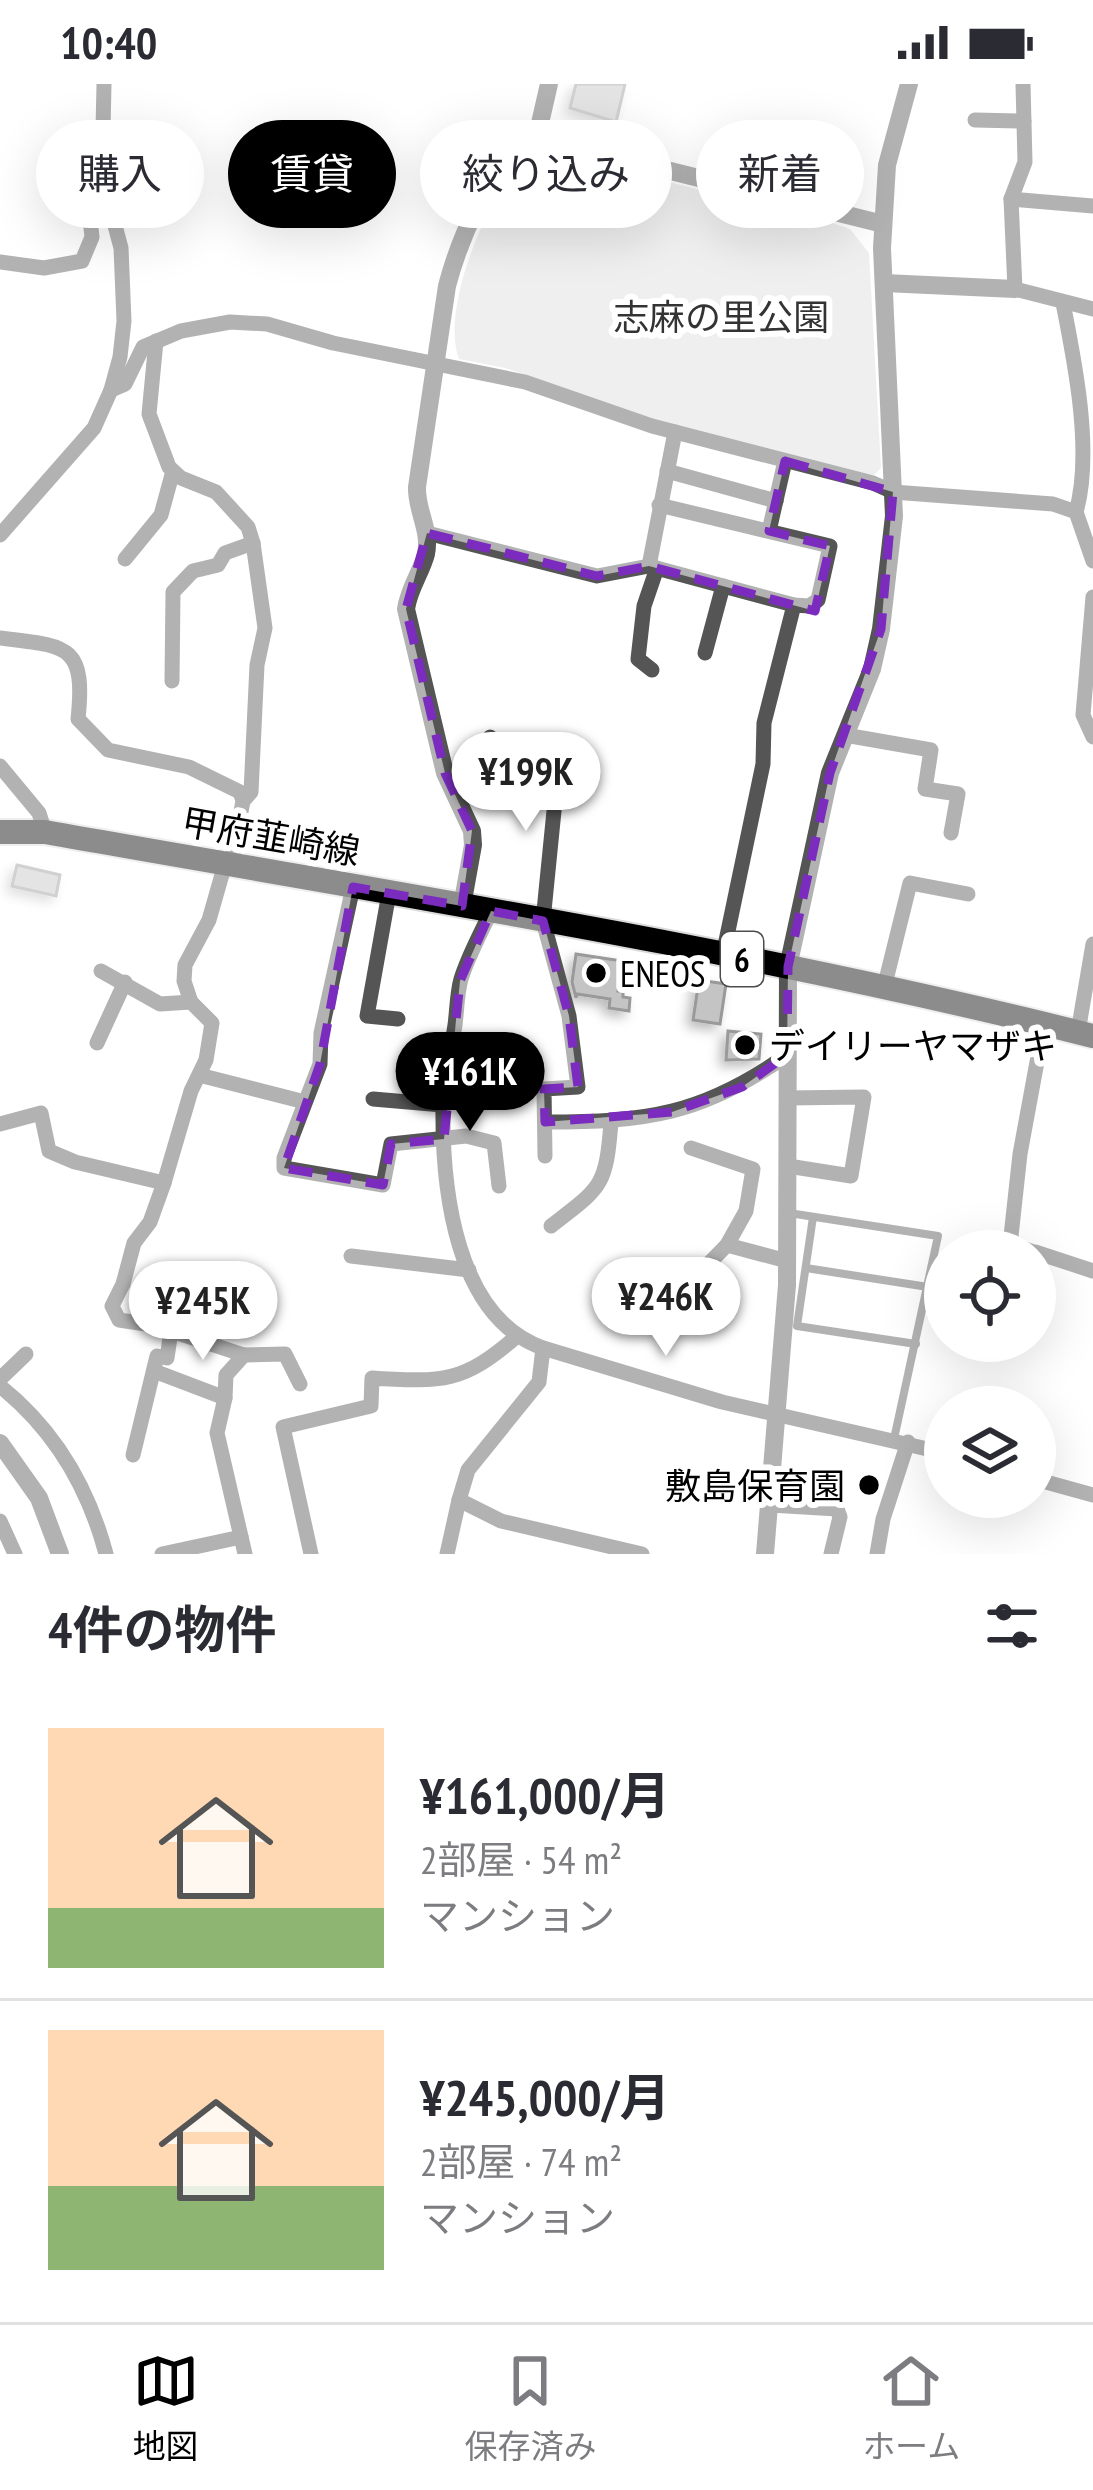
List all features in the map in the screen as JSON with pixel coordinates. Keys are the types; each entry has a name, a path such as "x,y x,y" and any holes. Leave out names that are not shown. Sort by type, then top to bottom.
{"main road":[{"name":"甲府韮崎線","path":"0,832 45,832 491,911 788,968 1086,1034"}],"street":[{"path":"104,84 104,120"},
{"path":"541,120 549,84"},
{"path":"765,1554 796,1264 788,1213 788,968 830,773 872,669 881,629 893,492 884,283 886,165 909,84"},
{"path":"1015,289 1010,200 1024,162 1023,84"},
{"path":"975,120 1024,121"},
{"path":"672,171 884,224"},
{"path":"1010,200 1093,206"},
{"path":"0,262 66,267 82,261 88,252 92,228"},
{"path":"0,535 94,428 112,390 124,321 121,248 116,228"},
{"path":"462,906 472,831 445,772 406,609 408,591 425,555 427,532 417,487 434,366 455,256 469,228"},
{"path":"884,283 1015,289 1093,309"},
{"path":"1063,303 1083,440 1081,499 1076,512 1093,561"},
{"path":"112,390 125,384 143,347 181,331 243,321 524,382 675,432 893,492 1053,505 1076,512"},
{"path":"156,341 148,414 173,471 216,491 248,526 265,628 256,665 251,792 243,800 209,920 185,965 191,1002 212,1023 206,1060 150,1222 134,1243 124,1285 112,1306 119,1320 244,1354 285,1354 301,1384"},
{"path":"652,670 638,658 659,505 675,432"},
{"path":"769,531 785,461"},
{"path":"125,559 161,515 173,471"},
{"path":"667,471 776,501"},
{"path":"427,532 597,576 653,567 794,605 809,606 818,600 830,546 659,505"},
{"path":"172,681 173,592 193,571 218,565 225,553 253,543"},
{"path":"705,653 723,586"},
{"path":"1093,597 1089,700 1082,715 1093,737"},
{"path":"723,955 763,764 764,723 794,605"},
{"path":"0,638 64,650 77,663 82,680 78,718 108,750 189,767 240,792 243,800"},
{"path":"845,735 931,751 926,789 958,794 950,833"},
{"path":"490,737 501,770 557,780"},
{"path":"545,1156 544,1089 578,1087 569,1016 543,921 560,751"},
{"path":"0,766 39,813 45,832"},
{"path":"884,988 910,883 968,894"},
{"path":"353,887 321,1033 320,1064 284,1168 382,1185 391,1144 466,1136 494,1143 499,1186"},
{"path":"389,893 367,1016 398,1019"},
{"path":"491,911 460,981 443,1105 451,1209 481,1296 517,1336 544,1348 722,1402 924,1447"},
{"path":"1086,1034 1093,944"},
{"path":"101,971 160,1004 191,1002"},
{"path":"97,1043 125,982"},
{"path":"1012,1230 1044,1024"},
{"path":"544,1122 611,1122 672,1112 742,1087 787,1055"},
{"path":"199,1075 305,1102"},
{"path":"788,1098 864,1097 850,1176 788,1166"},
{"path":"373,1099 443,1105"},
{"path":"0,1124 40,1113 49,1151 75,1162 164,1183"},
{"path":"550,1226 598,1189 608,1157 611,1122"},
{"path":"682,1292 728,1245 746,1210 753,1169 691,1148"},
{"path":"728,1245 796,1264"},
{"path":"351,1256 469,1270"},
{"path":"1056,1259 1093,1271"},
{"path":"133,1455 157,1356 167,1358 171,1331"},
{"path":"311,1554 283,1427 371,1406 372,1378 431,1382 467,1372 484,1365 517,1336"},
{"path":"447,1554 468,1470 539,1382 544,1348"},
{"path":"26,1354 0,1382 23,1404 85,1489 106,1554"},
{"path":"170,1553 243,1545 217,1433 226,1375 244,1354"},
{"path":"154,1371 225,1398"},
{"path":"877,1554 901,1441"},
{"path":"0,1443 39,1498 60,1554"},
{"path":"1056,1485 1093,1495"},
{"path":"459,1500 501,1521 572,1546 642,1554"},
{"path":"770,1504 837,1509 840,1516 831,1554"},
{"path":"0,1521 15,1554"}],"lane":[{"path":"788,1213 924,1234"},
{"path":"813,1217 796,1264 797,1326 916,1344"},
{"path":"796,1264 924,1286"},
{"path":"901,1441 924,1306"}],"highlighted area":[{"path":"785,461 893,492 881,629 830,773 788,967 787,1055 742,1087 672,1112 545,1122 544,1089 578,1087 569,1016 543,921 491,911 460,981 444,1139 391,1144 383,1185 284,1168 320,1064 353,887 462,906 472,831 445,773 406,609 427,533 597,576 649,566 815,611 830,546 769,531"}],"green space":[{"name":"志麻の里公園","path":"672,183 696,189 696,228 850,229 869,253 881,468 874,475 861,474 662,422 505,368 459,359 455,315 481,228 672,228"}],"building":[{"path":"576,84 625,84 616,120 570,108"},
{"path":"17,865 60,875 56,896 12,886"},
{"path":"576,954 622,961 618,991 630,998 629,1011 609,1008 610,999 577,994 576,998 572,982"},
{"path":"699,980 726,984 720,1024 693,1020"},
{"path":"728,1031 761,1034 759,1059 726,1060"}],"place":[{"name":"ENEOS","path":"596,973"},
{"name":"デイリーヤマザキ","path":"745,1045"},
{"name":"敷島保育園","path":"869,1485"}]}
